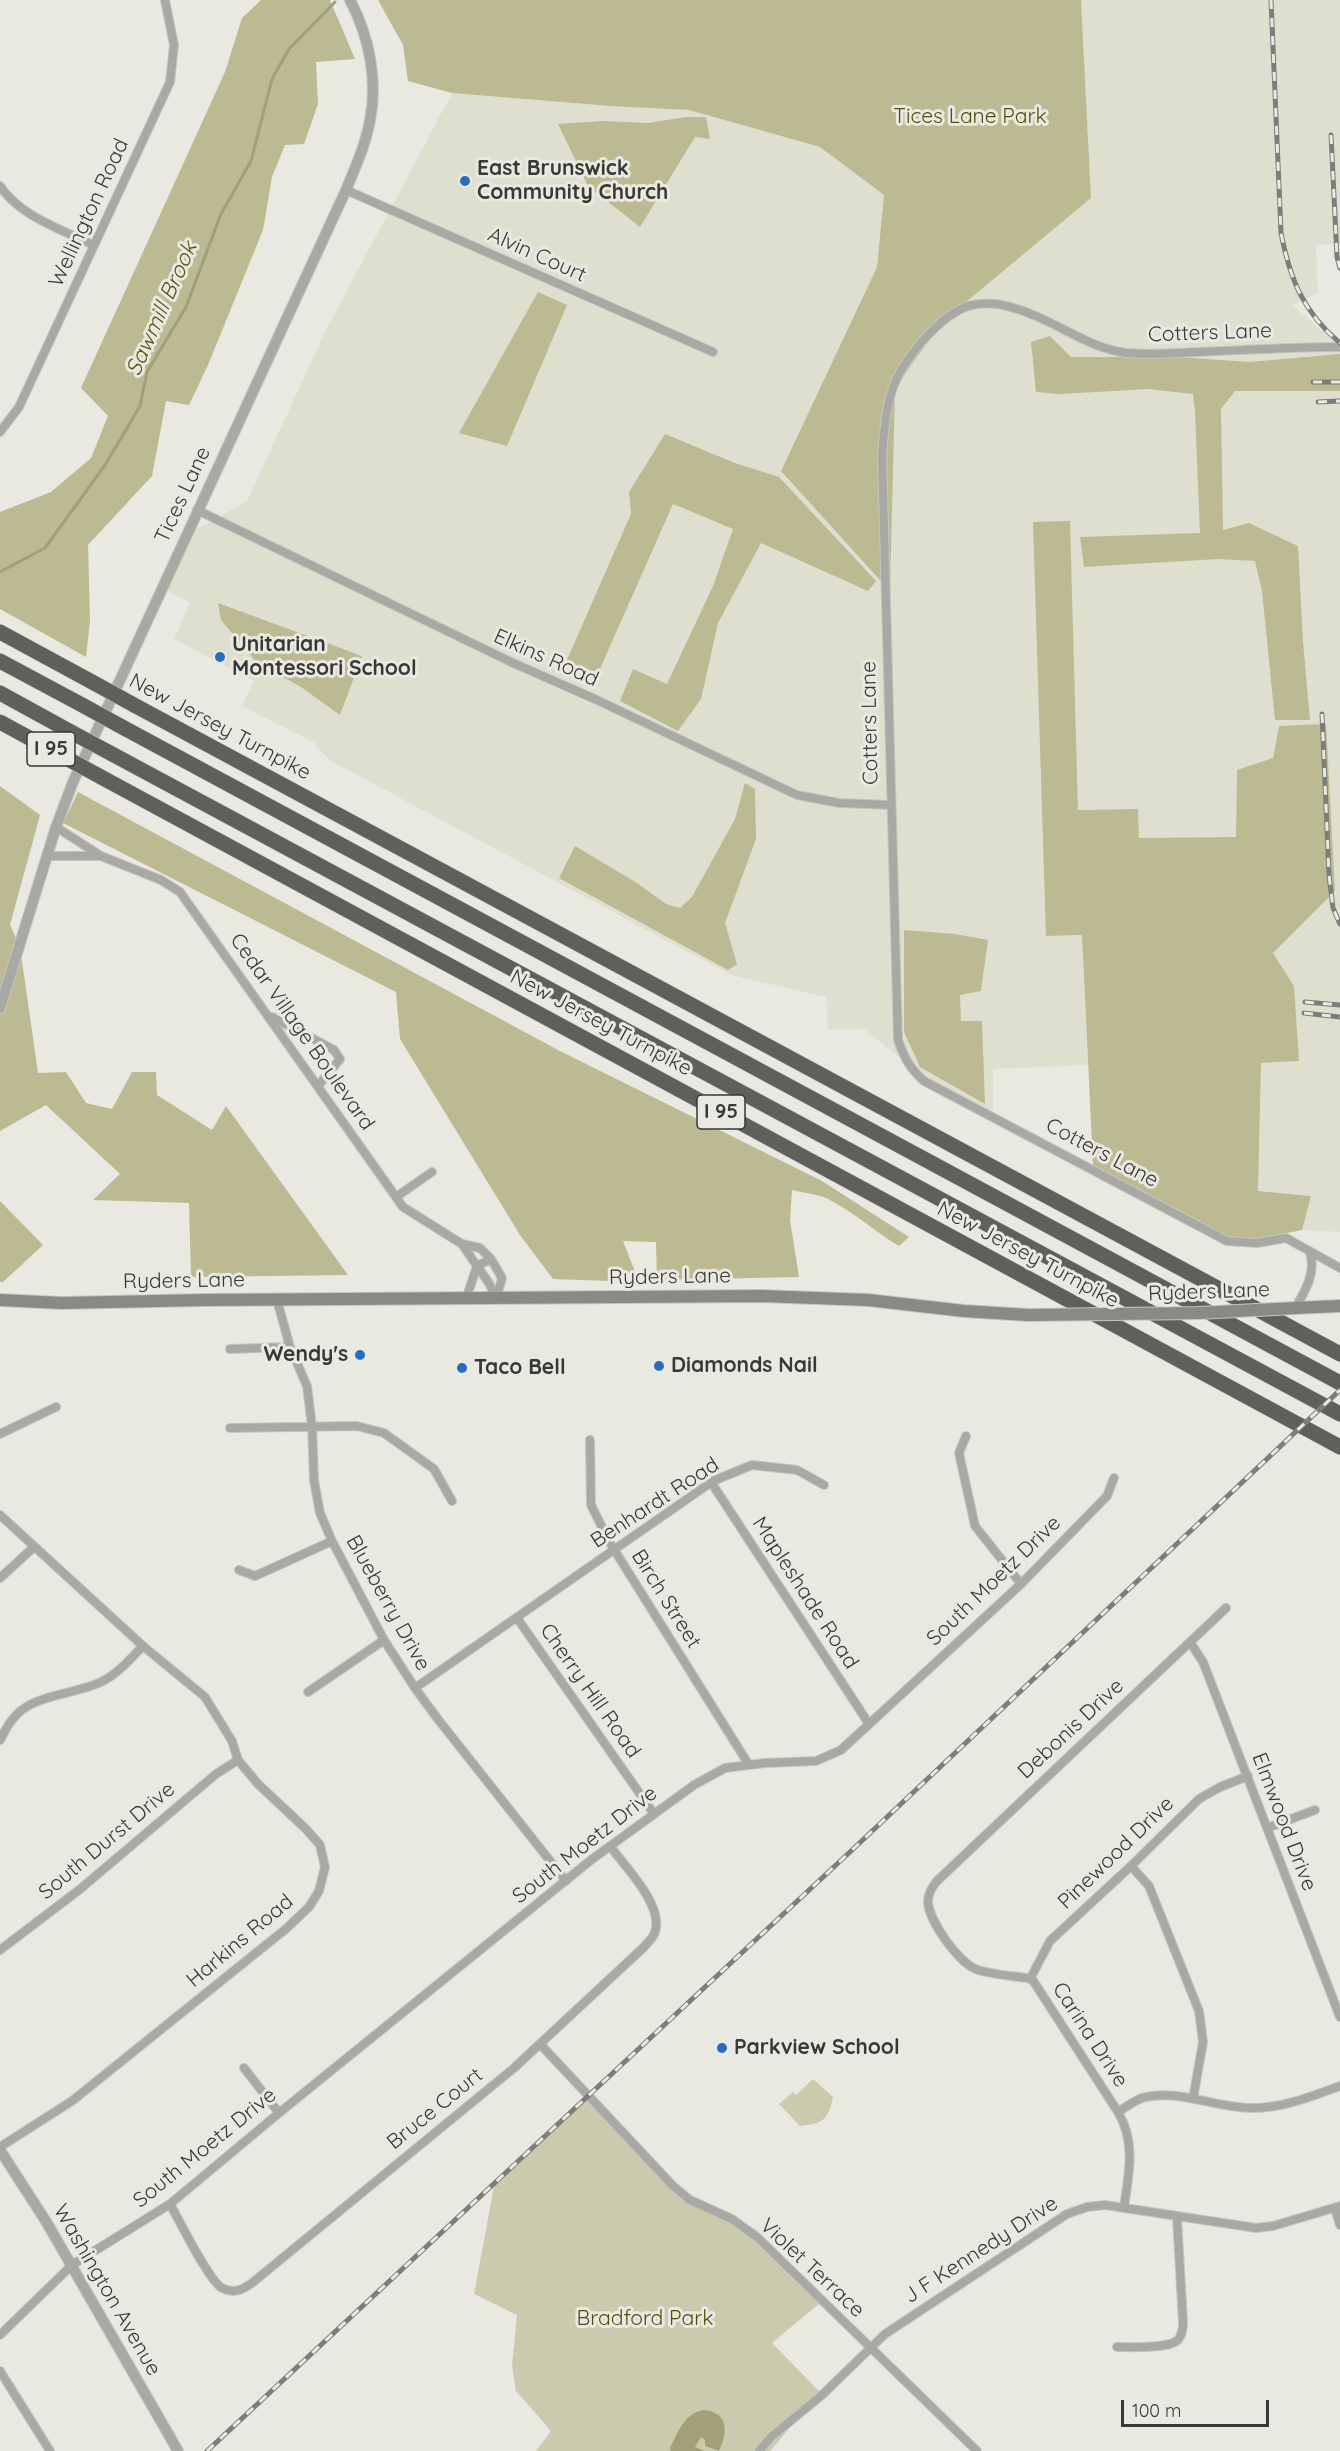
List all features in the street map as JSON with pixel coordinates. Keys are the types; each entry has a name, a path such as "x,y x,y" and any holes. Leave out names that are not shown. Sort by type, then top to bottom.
{"highway":[{"name":"New Jersey Turnpike","path":"0,632 1340,1354"},
{"name":"New Jersey Turnpike","path":"0,661 1340,1383"},
{"name":"New Jersey Turnpike","path":"0,693 1340,1414"},
{"name":"New Jersey Turnpike","path":"0,722 1340,1448"}],"main road":[{"name":"Ryders Lane","path":"0,1300 62,1303 277,1299 826,1297 1028,1315 1187,1313 1340,1306"}],"street":[{"name":"Wellington Road","path":"0,432 19,407 170,82 174,45 165,0"},
{"name":"Tices Lane","path":"0,1008 56,827 73,782 346,190 370,122 374,94 362,24 350,0"},
{"path":"0,186 12,202 23,210 93,245"},
{"name":"Alvin Court","path":"346,190 712,352"},
{"name":"Cotters Lane","path":"1340,347 1126,352 1084,340 1019,309 994,303 972,305 955,313 920,342 896,381 885,421 882,455 898,1040 912,1071 924,1081 1227,1241 1257,1243 1286,1238 1340,1268"},
{"name":"Elkins Road","path":"197,510 511,662 597,700 797,795 839,803 891,805"},
{"name":"Cedar Village Boulevard","path":"56,827 101,856 161,880 180,892 396,1197 412,1215 462,1244 480,1248 490,1259"},
{"name":"Cedar Village Boulevard","path":"47,856 101,856"},
{"path":"269,1016 339,1055 340,1059 318,1086"},
{"path":"396,1197 432,1172"},
{"name":"Cedar Village Boulevard","path":"462,1244 489,1283 496,1299"},
{"path":"1295,1308 1310,1277 1313,1263 1310,1252"},
{"path":"466,1299 477,1266 490,1259 502,1278 496,1299"},
{"name":"Blueberry Drive","path":"277,1299 290,1347 307,1386 312,1426 314,1480 320,1514 332,1541 384,1640 436,1718 566,1881"},
{"path":"230,1348 290,1347"},
{"path":"0,1434 56,1407"},
{"path":"230,1428 357,1426 384,1434 434,1468 452,1501"},
{"path":"966,1436 959,1453 975,1526 1021,1584"},
{"name":"Birch Street","path":"590,1440 591,1505 614,1550 749,1765"},
{"name":"Benhardt Road","path":"416,1688 711,1482 752,1465 798,1470 824,1485"},
{"name":"South Moetz Drive","path":"0,2335 72,2265 170,2204 566,1881 694,1785 725,1768 816,1761 841,1750 1021,1584 1107,1496 1114,1478"},
{"name":"Mapleshade Road","path":"711,1482 869,1724"},
{"name":"Harkins Road","path":"0,1515 143,1646 205,1697 232,1741 238,1760 258,1785 320,1845 325,1867 319,1891 309,1907 287,1928 72,2101 0,2148"},
{"path":"239,1570 255,1576 332,1541"},
{"path":"0,1578 34,1547"},
{"name":"Debonis Drive","path":"941,1876 1226,1608"},
{"name":"Cherry Hill Road","path":"517,1618 654,1814"},
{"path":"308,1692 384,1640"},
{"name":"Elmwood Drive","path":"1190,1642 1203,1662 1340,2017"},
{"path":"0,1740 13,1718 30,1706 46,1698 99,1683 114,1675 143,1646"},
{"name":"South Durst Drive","path":"0,1950 79,1890 216,1774 238,1760"},
{"name":"Pinewood Drive","path":"1030,1979 1050,1941 1199,1799 1220,1787 1248,1776"},
{"path":"1267,1828 1315,1810"},
{"name":"Bruce Court","path":"170,2204 220,2287 232,2291 242,2290 514,2068 644,1947 655,1934 657,1918 652,1903 610,1846"},
{"path":"1131,1866 1149,1886 1199,2011 1203,2042 1193,2099"},
{"name":"Carina Drive","path":"941,1876 929,1891 929,1911 949,1946 975,1970 1030,1979 1125,2124 1130,2150 1130,2169 1124,2207"},
{"name":"Violet Terrace","path":"540,2044 672,2185 690,2200 732,2220 758,2238 977,2451"},
{"path":"244,2068 279,2113"},
{"path":"1118,2112 1140,2099 1168,2094 1223,2107 1271,2108 1293,2103 1340,2086"},
{"name":"Washington Avenue","path":"0,2148 72,2265 178,2451"},
{"name":"J F Kennedy Drive","path":"759,2451 771,2437 822,2395 885,2334 1067,2214 1087,2207 1124,2207 1177,2218 1256,2228 1273,2226 1337,2207"},
{"path":"1337,2207 1340,2225"},
{"path":"1117,2347 1168,2345 1178,2340 1182,2332 1177,2218"},
{"path":"0,2371 50,2451"}],"shaded area":[{"path":"1081,0 1340,0 1340,244 1316,245 1318,293 1293,305 1340,347 1340,1232 1302,1230 1311,1196 1258,1191 1261,1063 1298,1061 1294,986 1273,953 1292,932 1326,725 1279,726 1273,758 1236,837 1139,838 1138,809 1078,810 1069,521 1046,936 1082,935 1088,1065 993,1069 993,1113 923,1076 864,1029 828,1030 826,997 731,975 329,760 313,742 242,706 254,681 174,639 190,603 163,588 188,534 247,501 326,330 452,93 689,110 820,147 884,195 877,267 781,471 895,388 942,322 1091,198"},
{"path":"703,2410 718,2415 724,2424 724,2437 719,2451 705,2446 705,2440 701,2437 695,2447 704,2451 671,2451 670,2448 682,2424 691,2415"}],"green space":[{"path":"261,0 330,0 355,59 316,62 318,104 304,144 285,145 272,177 263,230 208,365 189,405 166,401 152,476 88,545 90,621 86,657 0,609 0,512 51,492 91,458 108,416 81,388 225,72 242,18"},
{"name":"Tices Lane Park","path":"378,0 1081,0 1091,198 942,322 895,388 890,591 781,471 877,267 884,195 820,147 689,110 452,93 408,81 403,45"},
{"path":"686,117 706,117 710,139 695,137 640,227 588,186 558,124 601,121 648,123"},
{"path":"538,292 567,305 507,446 459,433"},
{"path":"1050,336 1071,357 1176,357 1250,362 1340,354 1340,391 1235,391 1221,409 1223,530 1249,523 1298,546 1310,720 1275,720 1262,591 1255,561 1218,559 1084,567 1080,537 1200,533 1193,394 1148,389 1060,394 1036,392 1031,342"},
{"path":"665,434 735,463 779,477 876,581 868,591 761,543 718,623 701,699 678,731 620,701 633,669 667,684 713,586 733,529 673,504 595,680 566,662 631,514 629,492"},
{"path":"1070,521 1078,810 1138,809 1139,838 1236,837 1237,770 1273,758 1279,726 1326,724 1335,891 1273,953 1294,986 1299,1061 1261,1063 1258,1191 1311,1196 1302,1230 1237,1243 1093,1166 1082,935 1046,936 1033,522"},
{"path":"218,603 362,656 340,715 301,687 257,663 221,620"},
{"path":"745,783 755,789 756,839 725,923 737,964 728,970 559,878 575,846 637,883 666,904 680,908 692,897 735,819"},
{"path":"0,786 40,815 10,925 20,947 38,1073 66,1072 86,1103 112,1109 132,1072 156,1072 157,1095 212,1130 226,1106 348,1275 191,1277 189,1203 93,1200 120,1174 46,1105 0,1131"},
{"path":"78,792 560,1051 822,1181 909,1237 899,1246 828,1199 792,1190 790,1220 799,1277 657,1280 656,1242 623,1241 639,1282 553,1279 520,1235 400,1039 396,992 63,823"},
{"path":"904,930 955,934 988,940 981,991 960,995 961,1021 982,1021 985,1104 920,1067 904,1032"},
{"path":"0,1201 43,1245 3,1282 0,1282"},
{"path":"813,2079 833,2097 831,2105 826,2116 819,2122 800,2126 779,2104 793,2092 796,2095"},
{"name":"Bradford Park","path":"593,2094 687,2194 757,2230 785,2264 826,2298 772,2343 820,2392 770,2451 536,2451 551,2431 516,2391 512,2366 517,2315 474,2294 494,2187"}],"waterway":[{"name":"Sawmill Brook","path":"0,572 45,548 105,465 140,406 147,372 186,307 221,214 251,161 272,79 289,49 335,2"}],"railway":[{"path":"1271,0 1281,233 1289,265 1300,294 1316,319 1340,343"},
{"path":"1331,135 1337,257 1340,268"},
{"path":"1313,382 1340,382"},
{"path":"1318,402 1340,401"},
{"path":"1322,714 1329,875 1333,908 1340,924"},
{"path":"1305,1002 1340,1005"},
{"path":"1304,1013 1340,1017"},
{"path":"207,2451 851,1851 1340,1390"}],"place":[{"name":"East Brunswick Community Church","path":"465,181"},
{"name":"Unitarian Montessori School","path":"220,657"},
{"name":"Wendy's","path":"360,1355"},
{"name":"Diamonds Nail","path":"659,1366"},
{"name":"Taco Bell","path":"462,1368"},
{"name":"Parkview School","path":"722,2048"}]}
